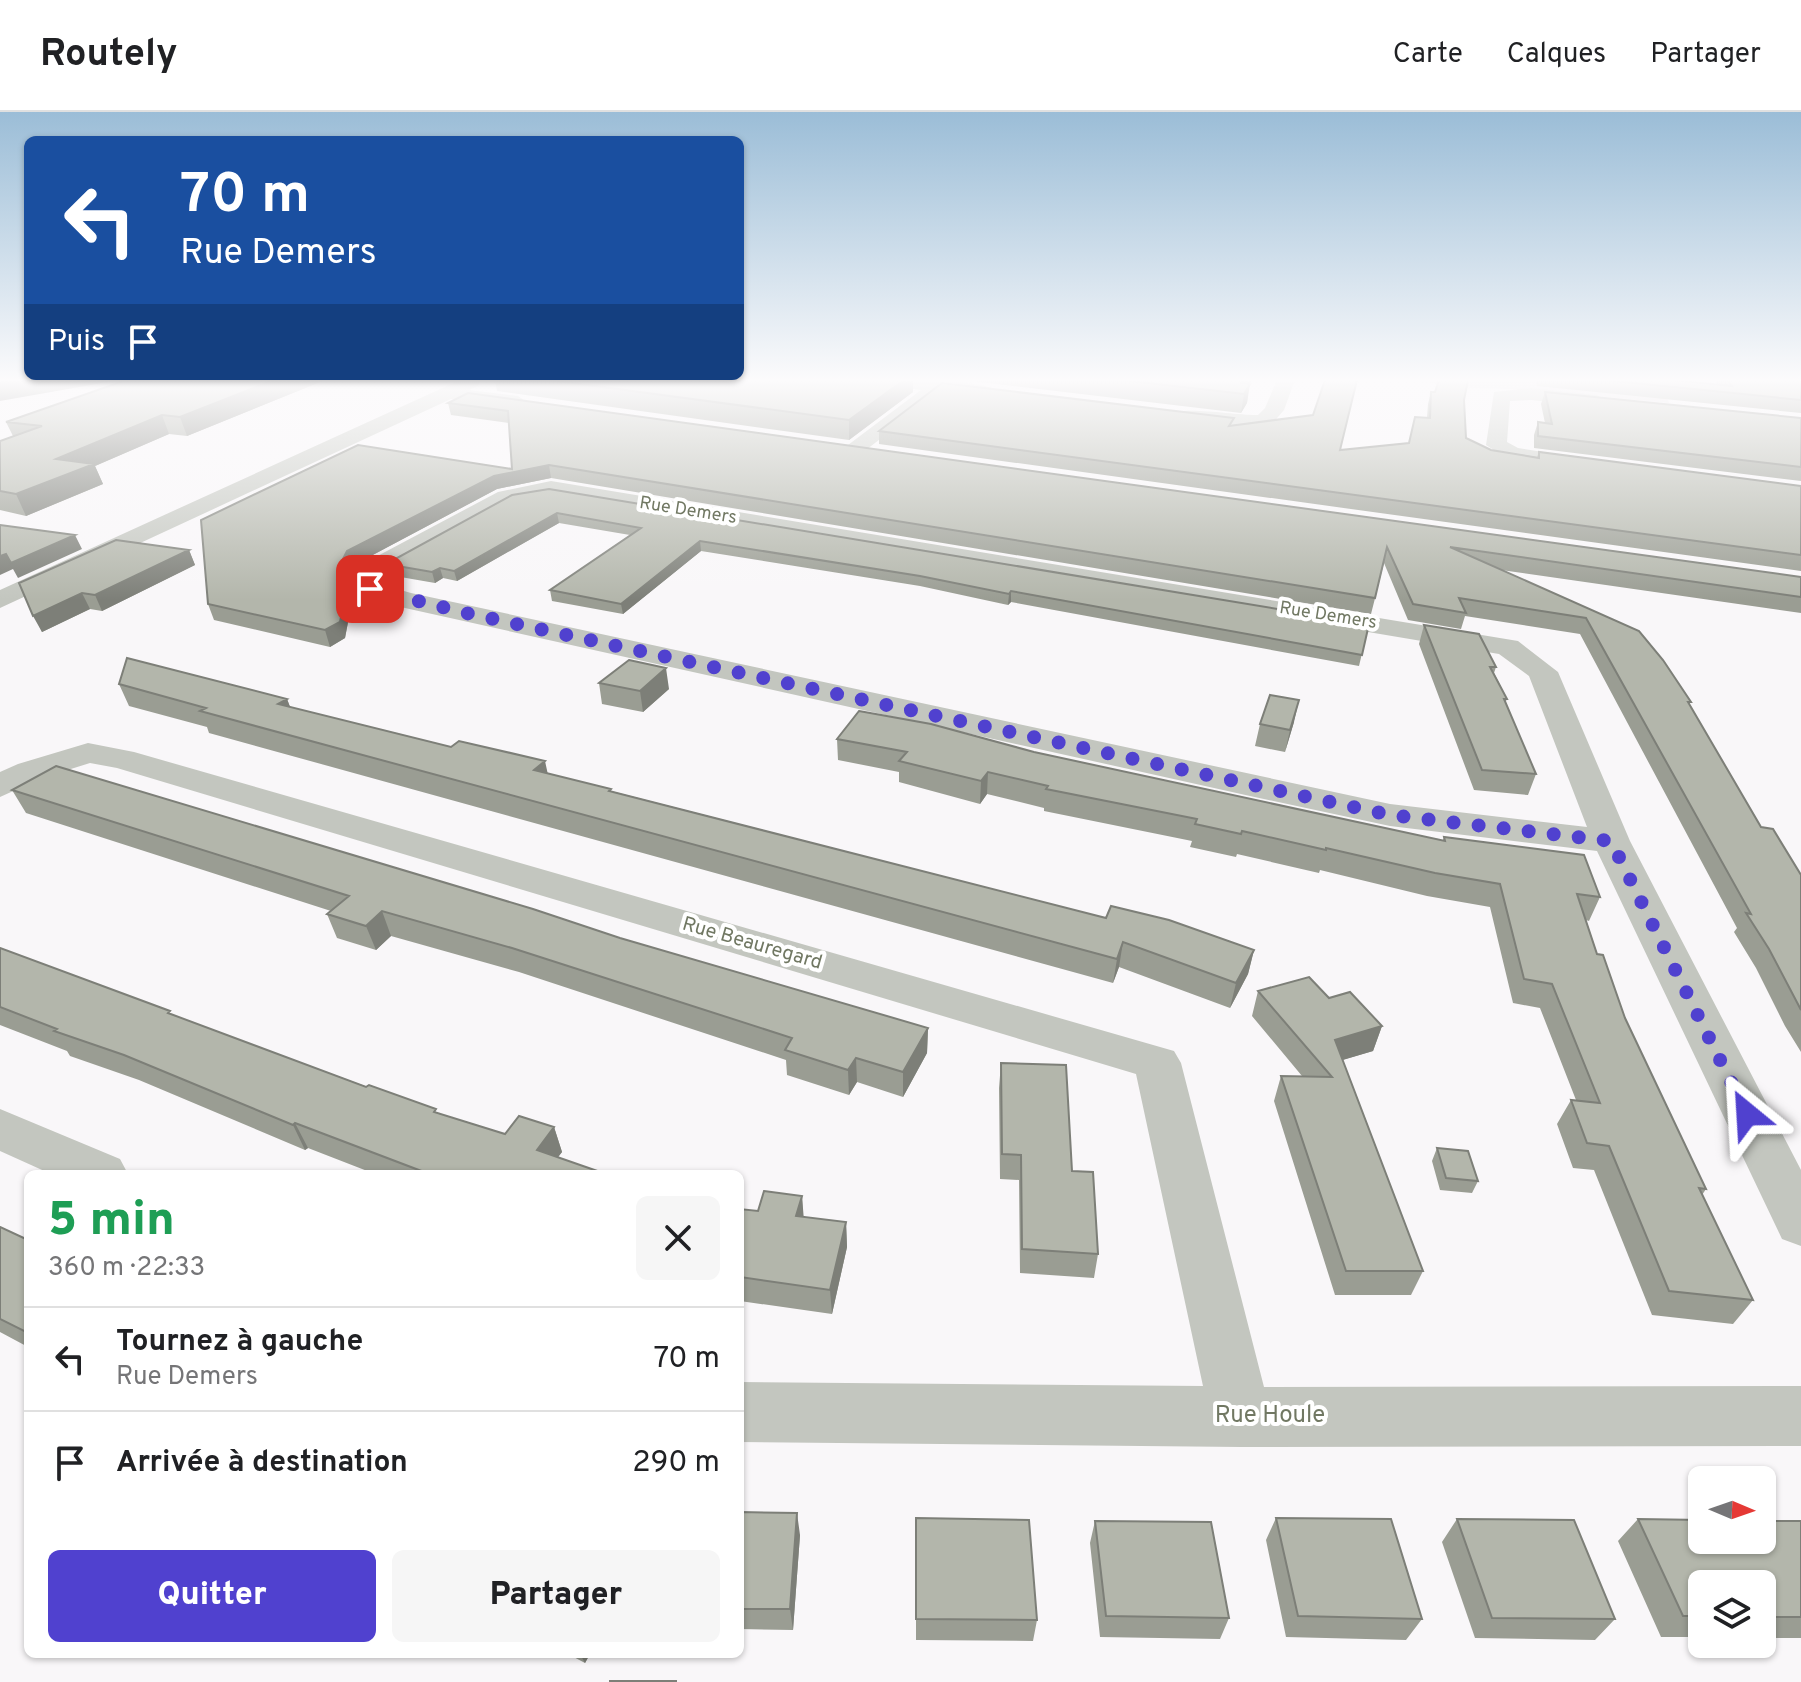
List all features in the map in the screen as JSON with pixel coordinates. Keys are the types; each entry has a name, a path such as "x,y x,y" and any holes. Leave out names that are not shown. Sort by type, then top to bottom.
{"street":[{"path":"0,600 318,453"},
{"path":"1512,453 1581,464"},
{"name":"Rue Demers","path":"1611,841 1390,815 405,600 370,589 362,575 506,497 551,488 1508,647 1543,672 1611,841 1801,1223"},
{"name":"Rue Beauregard","path":"0,786 30,771 88,753 122,759 1157,1063 1241,1417"},
{"path":"0,1129 93,1170"},
{"name":"Rue Houle","path":"744,1412 1241,1417 1801,1416"}],"building":[{"path":"0,453 70,453 56,459 94,464 16,494 0,491"},
{"path":"341,453 411,453 512,469 511,453 905,453 1801,577 1801,597 1450,547 1639,631 1663,660 1691,702 1688,702 1761,827 1773,829 1801,875 1801,1010 1586,618 1459,598 1466,613 1413,604 1387,547 1375,598 549,465 494,476 347,551 342,561 349,575 340,622 325,630 208,604 201,520"},
{"path":"1045,453 1511,453 1539,458 1539,453 1549,453 1801,486 1801,555"},
{"path":"1684,453 1801,453 1801,467"},
{"path":"549,489 1369,624 1362,655 1011,591 1009,594 920,576 700,541 621,604 550,590 641,528 557,513 454,571 440,568 432,572 386,564 512,495"},
{"path":"0,525 75,535 11,563 6,554 0,556"},
{"path":"116,540 189,550 95,595 82,593 33,616 19,583"},
{"path":"1424,625 1479,634 1496,667 1490,667 1507,699 1504,699 1536,774 1482,770"},
{"path":"127,658 287,699 278,704 451,747 459,741 545,761 534,770 611,789 609,791 1106,918 1111,906 1169,920 1254,950 1236,983 1123,942 1117,959 200,711 206,708 119,684"},
{"path":"629,660 666,668 640,691 599,683"},
{"path":"1270,695 1299,700 1290,730 1260,724"},
{"path":"859,711 931,724 1034,752 1445,841 1444,837 1584,855 1600,897 1577,894 1597,954 1603,955 1625,1018 1706,1189 1699,1188 1753,1300 1669,1291 1609,1146 1587,1143 1571,1100 1600,1103 1552,984 1524,979 1500,884 1195,824 1197,819 1046,789 1048,786 988,772 981,781 899,761 907,752 837,739"},
{"path":"56,766 620,938 928,1028 903,1072 856,1058 848,1070 785,1050 792,1038 512,948 382,911 366,926 327,914 349,896 12,790"},
{"path":"0,948 366,1087 369,1085 436,1109 434,1112 505,1134 519,1116 554,1127 537,1150 594,1170 419,1170 295,1123 293,1125 0,1007"},
{"path":"1309,977 1329,998 1350,992 1382,1026 1335,1040 1423,1271 1346,1271 1281,1076 1332,1077 1258,991"},
{"path":"1001,1063 1066,1065 1072,1171 1093,1172 1098,1254 1022,1249 1021,1155 1002,1154"},
{"path":"1437,1148 1468,1151 1478,1181 1446,1178"},
{"path":"764,1191 802,1196 796,1216 846,1222 830,1290 744,1278 744,1209 758,1211"},
{"path":"0,1227 24,1238 24,1331 0,1319"},
{"path":"744,1512 797,1513 790,1609 744,1609"},
{"path":"916,1518 1029,1520 1037,1620 916,1619"},
{"path":"1276,1518 1391,1519 1422,1619 1298,1616"},
{"path":"1457,1519 1574,1520 1615,1619 1492,1618"},
{"path":"1638,1519 1688,1520 1688,1554 1776,1554 1776,1521 1801,1521 1801,1617 1776,1617 1776,1570 1688,1570 1688,1616 1683,1616"},
{"path":"1095,1521 1211,1522 1229,1618 1106,1616"}],"route":[{"path":"370,589 405,600 1390,815 1611,841 1747,1114"}]}
